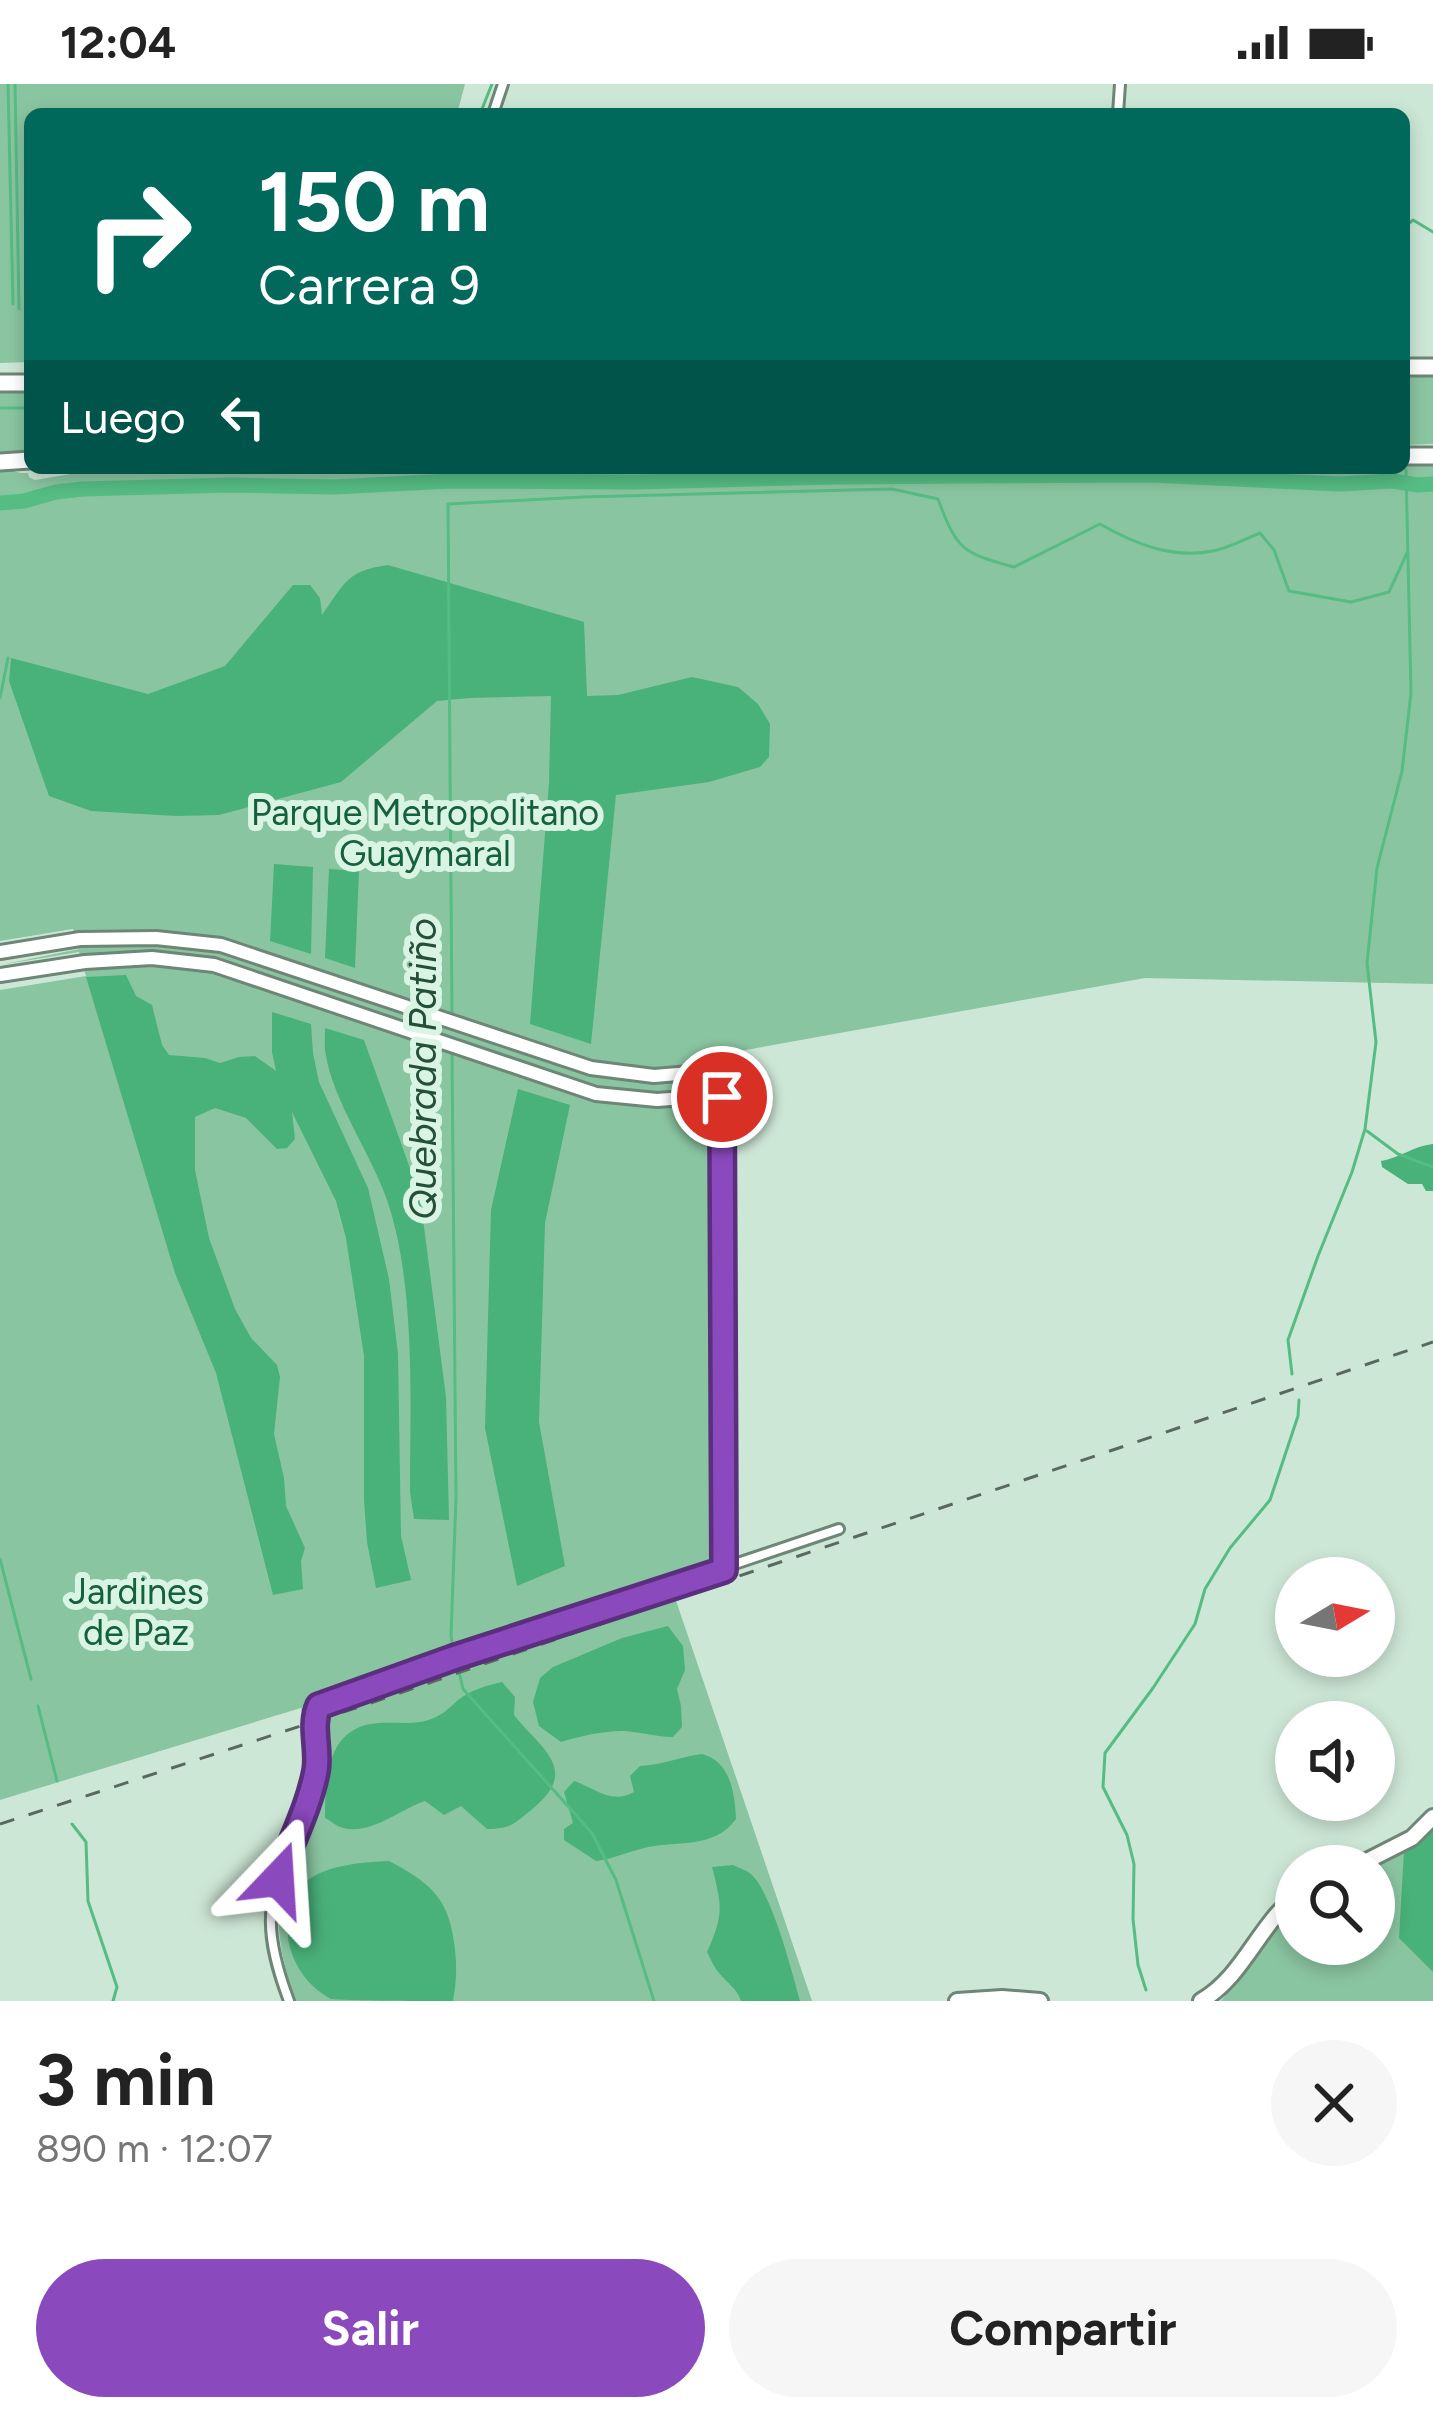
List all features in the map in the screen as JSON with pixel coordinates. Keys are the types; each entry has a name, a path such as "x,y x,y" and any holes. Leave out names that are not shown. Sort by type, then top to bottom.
{"main road":[{"path":"0,952 80,939 157,938 221,945 591,1068 654,1076 735,1070"},
{"path":"0,975 152,958 214,965 596,1094 657,1100 732,1096"},
{"path":"1395,1847 1412,1838 1433,1817"},
{"path":"1201,2001 1229,1978 1275,1917"},
{"path":"957,2001 1003,1997 1040,2001"}],"street":[{"path":"724,1570 735,1070"},
{"path":"289,2001 274,1963 270,1918 278,1879 317,1767 319,1706 839,1529"}],"green space":[{"path":"0,84 465,84 459,108 24,108 24,362 0,363"},
{"path":"1433,374 1433,444 1410,445 1410,375"},
{"path":"0,389 24,390 24,453 0,455"},
{"name":"Parque Metropolitano Guaymaral","path":"1410,464 1433,464 1433,984 1145,978 718,1055 712,1117 712,1564 669,1580 812,2001 295,2001 280,1941 279,1905 318,1782 301,1708 0,1800 0,990 86,976 79,952 0,965 79,949 73,929 0,941 0,469 24,472 35,480 71,474 1410,474"},
{"path":"388,565 584,622 587,696 618,695 692,677 738,687 758,704 770,724 769,757 760,767 709,782 616,795 591,1044 530,1024 551,696 437,701 341,782 219,815 91,811 49,796 9,681 11,658 148,694 225,666 293,585 310,585 320,598 322,615 355,575"},
{"path":"274,864 313,867 311,954 270,941"},
{"path":"329,869 359,871 355,968 325,958"},
{"path":"126,975 136,996 152,1005 169,1055 220,1063 255,1056 276,1071 272,1012 311,1024 319,1082 368,1188 389,1279 398,1354 401,1536 411,1580 376,1588 364,1500 364,1356 336,1201 292,1112 295,1139 287,1148 277,1149 246,1118 215,1108 195,1117 195,1170 209,1238 235,1309 251,1338 277,1365 274,1434 286,1506 305,1548 303,1589 273,1595 216,1373 175,1273 86,977"},
{"path":"325,1028 364,1040 420,1196 446,1397 449,1520 414,1519 403,1269 387,1200 330,1074"},
{"path":"518,1089 570,1105 545,1223 539,1422 565,1566 517,1586 485,1428 491,1210"},
{"path":"1433,1144 1433,1191 1426,1191 1422,1184 1408,1184 1382,1167 1381,1161"},
{"path":"668,1626 683,1646 685,1670 677,1689 682,1727 673,1737 614,1731 561,1742 539,1726 533,1702 540,1678 553,1667 622,1638"},
{"path":"502,1682 515,1697 514,1715 545,1750 555,1772 545,1797 519,1820 487,1829 461,1806 444,1815 425,1801 365,1828 343,1828 325,1818 332,1756 349,1733 379,1723 429,1720 469,1693"},
{"path":"702,1754 719,1763 729,1779 736,1819 727,1829 705,1840 644,1848 596,1861 564,1840 564,1829 573,1823 564,1792 574,1781 610,1796 625,1796 634,1792 630,1776 640,1766"},
{"path":"1433,1822 1433,1972 1399,1938 1404,1851"},
{"path":"1433,1824 1433,2001 1221,2001 1275,1930 1275,1965 1395,1965 1395,1853"},
{"path":"389,1861 434,1892 447,1913 456,1957 453,2001 331,1999 306,1978 290,1949 288,1918 301,1887 330,1869"},
{"path":"733,1865 751,1874 766,1898 800,2001 741,2001 707,1952 720,1910 712,1867"}],"waterway":[{"path":"8,84 13,304"},
{"path":"15,84 19,309"},
{"path":"482,108 492,84"},
{"path":"1410,223 1433,232"},
{"path":"0,408 24,408"},
{"path":"1292,1374 1288,1340 1365,1129 1376,1042 1367,963 1377,868 1402,771 1411,693 1406,474"},
{"path":"0,503 82,489 450,481 1151,475 1433,484"},
{"name":"Quebrada Patiño","path":"452,1018 448,504 892,489 938,499 964,547 1014,567 1100,524 1140,543 1183,553 1219,550 1260,533 1274,550 1289,591 1351,602 1389,592 1407,553"},
{"path":"0,698 8,658"},
{"name":"Quebrada Patiño","path":"452,1052 454,1653"},
{"path":"1367,1131 1398,1154 1433,1167"},
{"path":"1146,1990 1133,1919 1134,1864 1127,1835 1103,1787 1105,1753 1195,1624 1205,1589 1230,1548 1270,1500 1299,1400"},
{"path":"0,1559 31,1679"},
{"name":"Quebrada Patiño","path":"457,1663 463,1689 592,1833 616,1880 654,2001"},
{"path":"38,1706 57,1781"},
{"path":"72,1824 86,1842 88,1901 117,1987 113,2001"}],"railway":[{"path":"0,1824 1433,1342"}],"route":[{"path":"278,1879 310,1797 317,1767 314,1721 319,1706 724,1570 722,1097"}],"park label":[{"name":"Jardines de Paz","path":"136,1612"}]}
